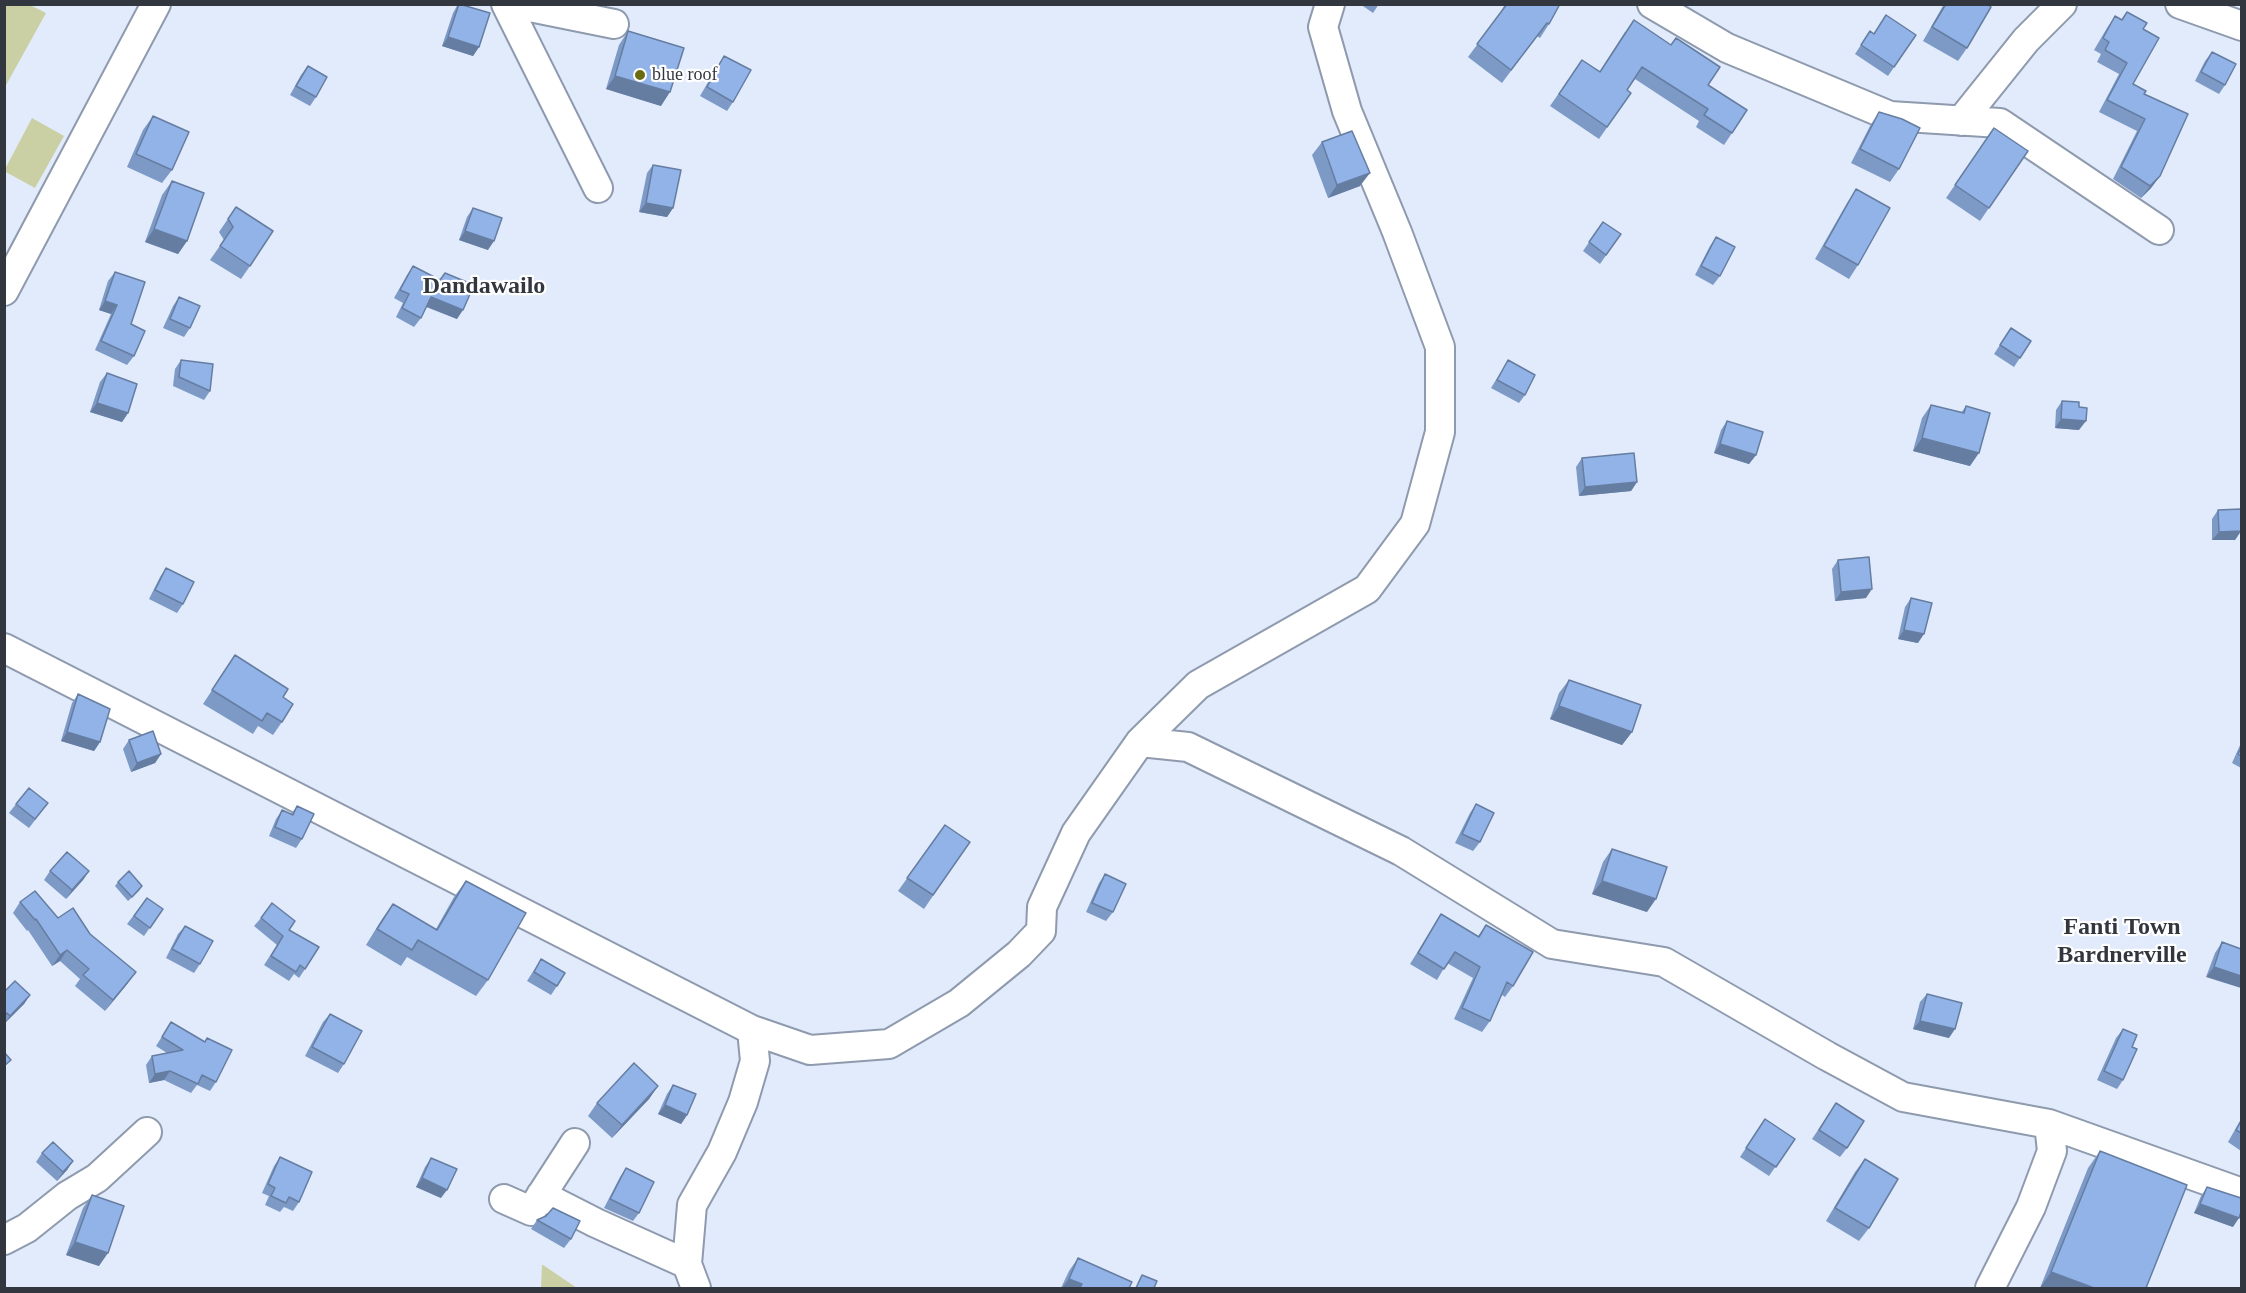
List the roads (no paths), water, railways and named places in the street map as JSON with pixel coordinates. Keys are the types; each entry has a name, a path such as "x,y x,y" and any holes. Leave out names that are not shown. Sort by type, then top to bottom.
{"street":[{"path":"4,291 156,4"},
{"path":"506,4 598,188"},
{"path":"515,4 614,24"},
{"path":"4,648 752,1030 810,1050 888,1044 959,1003 1019,954 1041,931 1042,907 1076,833 1140,742 1198,685 1367,588 1415,524 1440,432 1440,347 1397,232 1347,111 1323,27 1330,4"},
{"path":"1652,4 1728,48 1890,116 2000,123 2159,230"},
{"path":"1961,121 2026,40 2062,4"},
{"path":"2180,4 2241,26"},
{"path":"1140,742 1188,747 1220,762 1401,851 1552,944 1664,962 1903,1097 2049,1124 2241,1193"},
{"path":"541,1195 692,1276 692,1205 743,1102 755,1061 752,1030"},
{"path":"1990,1288 2031,1207 2052,1151 2049,1124"},
{"path":"4,1240 27,1228 67,1196 97,1178 147,1132"},
{"path":"504,1199 531,1211 575,1143"}],"place":[{"name":"blue roof","path":"640,75"}],"district":[{"name":"Dandawailo","path":"484,287"},
{"name":"Fanti Town Bardnerville","path":"2122,942"}]}
